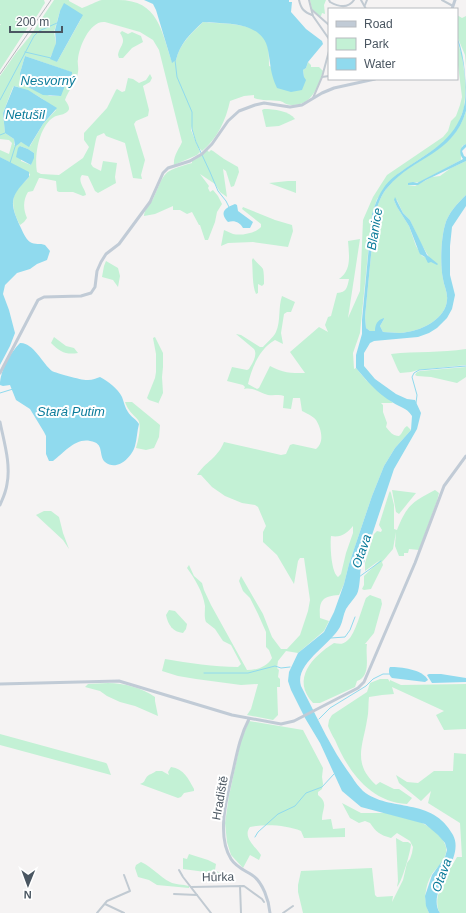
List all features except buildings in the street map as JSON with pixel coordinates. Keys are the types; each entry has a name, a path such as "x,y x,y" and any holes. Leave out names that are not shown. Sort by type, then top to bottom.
{"street":[{"path":"299,0 300,7 305,12 313,14 328,24"},
{"path":"309,0 313,14 328,37"},
{"path":"329,0 329,2 345,8 354,0"},
{"path":"361,0 365,8"},
{"path":"365,8 367,0"},
{"path":"442,0 453,7 455,0"},
{"path":"313,99 322,77 328,56"},
{"path":"324,71 328,75"},
{"path":"322,77 328,76"},
{"path":"0,374 38,300 44,297 81,296 90,293 95,287 97,271 101,262 106,254 119,244 150,202 160,176 165,170 190,161 202,154 212,144 228,121 235,114 246,108 264,103 294,107 302,105 322,93 334,88 370,80"},
{"path":"317,89 322,93"},
{"path":"0,422 8,464 8,475 6,488 0,504"},
{"path":"0,684 119,681 216,711 249,719 281,724 300,718 358,688 365,680 415,564 444,486 466,456"},
{"name":"Hradiště","path":"249,719 240,739 225,808 224,832 226,849 230,858 237,866 260,882 270,913"},
{"path":"179,870 196,895 211,913"},
{"path":"97,913 108,901 130,891 124,875"},
{"path":"240,886 240,913"},
{"name":"Hůrka","path":"191,887 244,886 264,902"},
{"path":"174,894 196,895"},
{"path":"105,904 124,913"},
{"path":"283,913 293,906"}],"green space":[{"path":"0,0 44,0 45,3 35,19 26,24 28,27 0,70 1,24"},
{"path":"54,0 69,0 82,8 102,0 132,1 142,5 150,11 156,19 172,62 176,60 186,39 203,22 246,26 260,33 265,38 267,44 269,66 304,77 303,70 306,68 308,62 311,67 319,67 323,71 313,94 309,99 298,104 289,105 280,101 257,99 254,98 254,95 244,96 230,101 220,129 212,141 202,151 198,147 191,126 191,130 200,152 197,155 174,165 175,156 182,142 159,50 153,40 140,32 105,22 95,25 86,35 79,54 77,75 65,100 69,110 55,116 49,121 41,134 36,158 37,172 41,174 59,175 83,158 89,147 84,140 84,133 107,108 116,90 117,89 122,92 125,91 128,78 139,83 146,80 150,74 152,78 150,82 143,86 149,110 148,116 136,121 134,124 145,160 141,175 142,179 133,178 125,143 106,136 104,133 97,136 91,164 93,167 101,171 103,161 117,163 115,177 116,183 98,193 95,191 88,176 82,175 80,180 86,195 83,196 73,192 59,192 57,191 56,181 39,178 33,191 28,192 26,195 24,205 27,218 20,225 14,210 13,200 14,195 30,174 0,157 0,150 9,154 12,143 9,140 0,139 0,76 30,36","holes":["60,11 81,19 57,62 50,58 56,43 54,32","25,56 71,72 59,96 50,96 20,83 20,73","15,86 37,95 56,110 43,124 30,146 21,142 18,143 17,146 14,145 14,139 5,133 3,113 13,87","20,146 34,153 31,165 21,161"]},
{"path":"310,0 326,0 324,5 325,14 322,13 321,16 319,16 312,9"},
{"path":"458,16 462,18 466,16 466,66 465,55 458,38"},
{"path":"122,31 128,34 132,32 141,36 143,42 132,48 123,58 119,58 118,55 123,42 120,33"},
{"path":"458,45 462,55 466,87 464,108 456,129 442,144 399,173 377,199 372,214 360,333 353,353 354,369 356,368 366,380 393,403 381,403 383,405 383,412 387,423 386,427 397,436 400,435 407,426 411,430 395,448 384,466 372,496 349,564 344,584 339,595 325,598 322,601 320,618 329,621 324,631 298,653 286,651 278,661 277,668 279,670 278,677 280,679 280,687 277,687 278,715 273,720 247,715 251,709 258,684 241,685 196,679 178,676 162,671 165,659 220,666 238,667 241,664 231,645 223,641 215,629 206,622 205,606 201,591 187,568 189,565 194,576 202,583 211,605 247,670 261,667 267,664 272,658 266,647 266,632 250,598 243,591 239,581 241,576 263,614 272,637 281,649 287,649 300,635 308,611 310,600 304,558 300,558 298,561 294,584 277,555 263,542 263,532 266,526 258,507 255,505 242,503 225,496 212,487 201,475 197,475 200,470 215,456 224,442 281,455 286,454 290,445 293,444 316,449 320,443 321,431 318,423 313,417 302,411 300,398 293,398 291,409 283,408 284,396 268,395 254,389 244,389 245,387 243,385 227,381 232,367 247,370 255,357 254,349 236,334 241,335 260,347 263,347 278,328 282,296 295,302 291,312 284,314 281,333 283,344 275,340 265,348 254,365 248,384 257,389 259,388 270,366 287,372 305,373 290,352 319,327 328,332 325,325 328,317 331,316 337,293 345,291 349,279 339,279 348,267 348,241 360,239 348,318 360,291 363,220 373,197 387,175 443,137 448,131 451,121 456,116 462,97 458,65","holes":["353,526 353,533 341,574 338,577 332,564 331,536 344,534"]},
{"path":"262,110 285,112 295,119 279,126 266,127"},
{"path":"466,111 466,144 462,146 461,160 420,182 410,183 408,185 415,186 432,177 440,176 451,168 466,161 466,195 448,216 443,237 441,266 447,295 446,306 438,318 420,329 401,333 383,332 380,326 384,318 375,331 370,331 366,328 365,317 375,214 383,193 409,168 442,146 452,137 460,125","holes":["394,200 397,200 403,213 410,220 429,257 427,259 422,256 416,246 409,226"]},
{"path":"207,150 209,152 211,150 213,151 238,167 239,172 234,186 231,187 226,171 223,169 227,197 220,192 215,184 200,174 209,186 208,188 210,192 213,190 222,204 217,212 208,240 205,240 200,225 192,212 187,214 180,210 173,210 173,206 155,214 144,216 146,209 166,174 175,168 192,163 192,161"},
{"path":"296,181 296,193 269,183"},
{"path":"243,207 292,225 293,231 288,247 253,242 228,243 221,246 224,230 240,235 248,234 261,227 261,224 242,209"},
{"path":"253,258 263,269 264,274 264,284 262,286 258,284 258,293 256,294 253,282"},
{"path":"106,261 118,268 120,276 118,287 113,280 102,277"},
{"path":"54,337 66,346 74,348 78,353 70,354 57,349 51,343"},
{"path":"155,337 163,353 163,393 158,404 147,398 156,372 156,354 153,338"},
{"path":"466,349 466,365 400,373 391,354 447,351"},
{"path":"466,367 466,377 457,383 415,375 420,371"},
{"path":"125,402 132,402 160,425 159,437 154,448 146,450 136,448 140,426 138,420 129,410"},
{"path":"392,490 416,493 399,514 396,512"},
{"path":"435,490 439,493 437,501 419,550 409,549 408,553 404,553 404,556 399,556 395,546 396,532 393,549 382,562 383,565 371,589 362,589 364,585 364,576 380,560 365,571 365,563 374,534 377,531 381,532 382,530 379,525 390,491 394,505 394,529 397,530 404,515 411,505"},
{"path":"44,511 51,511 59,517 69,549 63,540 36,515"},
{"path":"370,595 381,599 382,604 374,633 365,644 367,644 367,665 365,675 357,681 355,687 320,703 313,703 307,694 304,685 304,677 307,669 318,655 334,643 344,643 351,637 366,598"},
{"path":"169,610 175,611 187,624 183,633 174,630 168,622 166,615"},
{"path":"380,679 388,679 390,682 390,680 401,685 466,684 466,729 444,730 436,715 444,711 392,687 394,694 369,697 368,717 361,754 364,769 376,785 380,782 394,789 399,789 412,798 407,804 382,798 362,783 340,752 328,726 332,715 367,692 370,683"},
{"path":"108,683 133,687 155,697 158,716 135,706 120,702 100,691 85,687 88,684"},
{"path":"249,721 303,730 323,768 322,789 318,792 318,795 324,804 322,820 331,819 333,829 345,828 345,837 304,838 301,831 289,827 269,825 250,827 248,831 249,838 261,855 259,860 250,855 243,868 231,855 227,842 225,823 241,740"},
{"path":"0,734 106,763 111,775 0,745"},
{"path":"454,753 466,754 466,913 440,913 437,899 442,884 457,857 462,857 460,823 428,803 431,791 421,801 399,783 396,775 407,782 418,783 434,771 453,771"},
{"path":"171,767 179,770 188,778 194,791 184,793 178,798 140,784 156,771 162,771 169,775 168,772"},
{"path":"342,803 361,813 386,813 420,822 430,827 443,840 446,845 444,859 432,874 426,888 425,898 429,913 303,913 298,892 301,871 372,868 375,895 377,897 393,896 392,902 403,880 407,863 412,853 413,847 410,841 397,833 391,838 384,836 376,831 370,823 365,821 359,823 350,818"},
{"path":"396,838 411,844 406,866 397,887 398,881"},
{"path":"189,854 216,864 215,870 220,874 183,869 183,858 187,859"},
{"path":"141,862 170,882 189,886 189,888 157,885 149,880 138,877 135,868 136,865"}],"water":[{"path":"144,0 289,0 289,2 292,2 291,12 306,29 322,41 323,44 303,70 306,80 302,90 291,92 277,88 272,74 265,41 259,34 242,26 203,22 186,39 180,48 176,60 172,63 156,10 153,4"},
{"path":"64,3 83,15 57,62 50,59 56,43 55,30 60,11"},
{"name":"Otava","path":"458,39 460,45 464,63 466,82 466,111 460,126 452,137 442,146 398,177 382,196 375,214 365,317 366,328 370,331 375,331 377,323 384,318 380,326 383,332 401,333 413,331 433,322 443,312 446,306 447,297 441,266 444,230 446,221 451,212 466,195 466,206 452,227 450,246 450,275 455,295 452,309 447,318 437,328 429,333 418,337 374,341 370,343 364,353 364,366 375,379 396,394 407,399 415,400 421,413 417,429 394,469 364,563 361,566 357,594 346,609 340,627 308,662 300,678 301,686 331,744 344,766 363,791 374,798 422,810 434,815 444,823 453,835 456,845 454,855 438,895 437,904 440,913 429,913 426,906 425,896 432,875 445,857 447,850 445,843 425,824 361,807 342,791 320,743 305,718 288,681 289,672 298,653 324,632 334,612 372,496 384,466 395,448 411,430 412,416 410,413 377,391 356,368 356,355 362,334 372,214 379,196 389,181 435,148 451,134 457,125 465,102 465,78"},
{"name":"Nesvorný","path":"25,56 72,72 61,96 43,95 20,83 20,73"},
{"name":"Netušil","path":"14,86 28,90 57,108 43,124 29,147 21,142 15,147 14,139 5,133 3,113"},
{"path":"466,144 466,147 462,151 466,157 466,161 418,185 408,185 408,183 417,183 463,159 460,151"},
{"path":"20,146 34,153 34,158 31,165 16,157"},
{"path":"0,157 29,172 29,177 18,190 13,200 14,211 25,237 30,242 45,245 50,251 47,260 30,269 17,273 5,285 3,294 15,333 0,365"},
{"path":"395,197 403,213 410,220 427,255 438,264 437,265 431,262 428,263 425,257 420,254 409,226 397,207 394,200"},
{"path":"235,204 237,205 238,211 253,222 250,228 243,228 235,221 228,222 225,219 224,211 228,207"},
{"name":"Stará Putim","path":"20,343 29,346 52,371 85,380 100,377 115,388 122,397 128,412 139,424 135,446 131,455 127,459 119,464 110,465 103,459 98,444 95,442 85,441 75,444 53,461 49,461 46,454 46,436 30,409 16,400 10,385 0,385 0,380 6,362"},
{"path":"390,667 405,668 416,671 425,676 428,680 425,682 392,678 389,673"},
{"path":"441,674 466,678 466,682 432,683 427,675"}],"waterway":[{"path":"0,100 34,36 39,31 57,23"},
{"path":"25,52 51,58"},
{"path":"175,60 177,77 192,112 192,129 196,142 218,191 229,207"},
{"path":"0,135 5,133"},
{"path":"10,163 15,147"},
{"path":"416,403 417,395 412,377 414,373 419,370 466,366"},
{"path":"0,393 13,389"},
{"name":"Otava","path":"359,577 381,561"},
{"path":"331,638 345,637 350,630 355,617"},
{"path":"204,673 248,673 275,666 281,668 290,667"},
{"path":"319,719 330,708 366,686 373,679 383,674 390,674"},
{"path":"255,837 258,832 278,814 295,806 306,793 322,787 334,774"}],"railway":[{"path":"0,74 51,0"}],"water label":[{"name":"Blanice","path":"374,229"}]}
